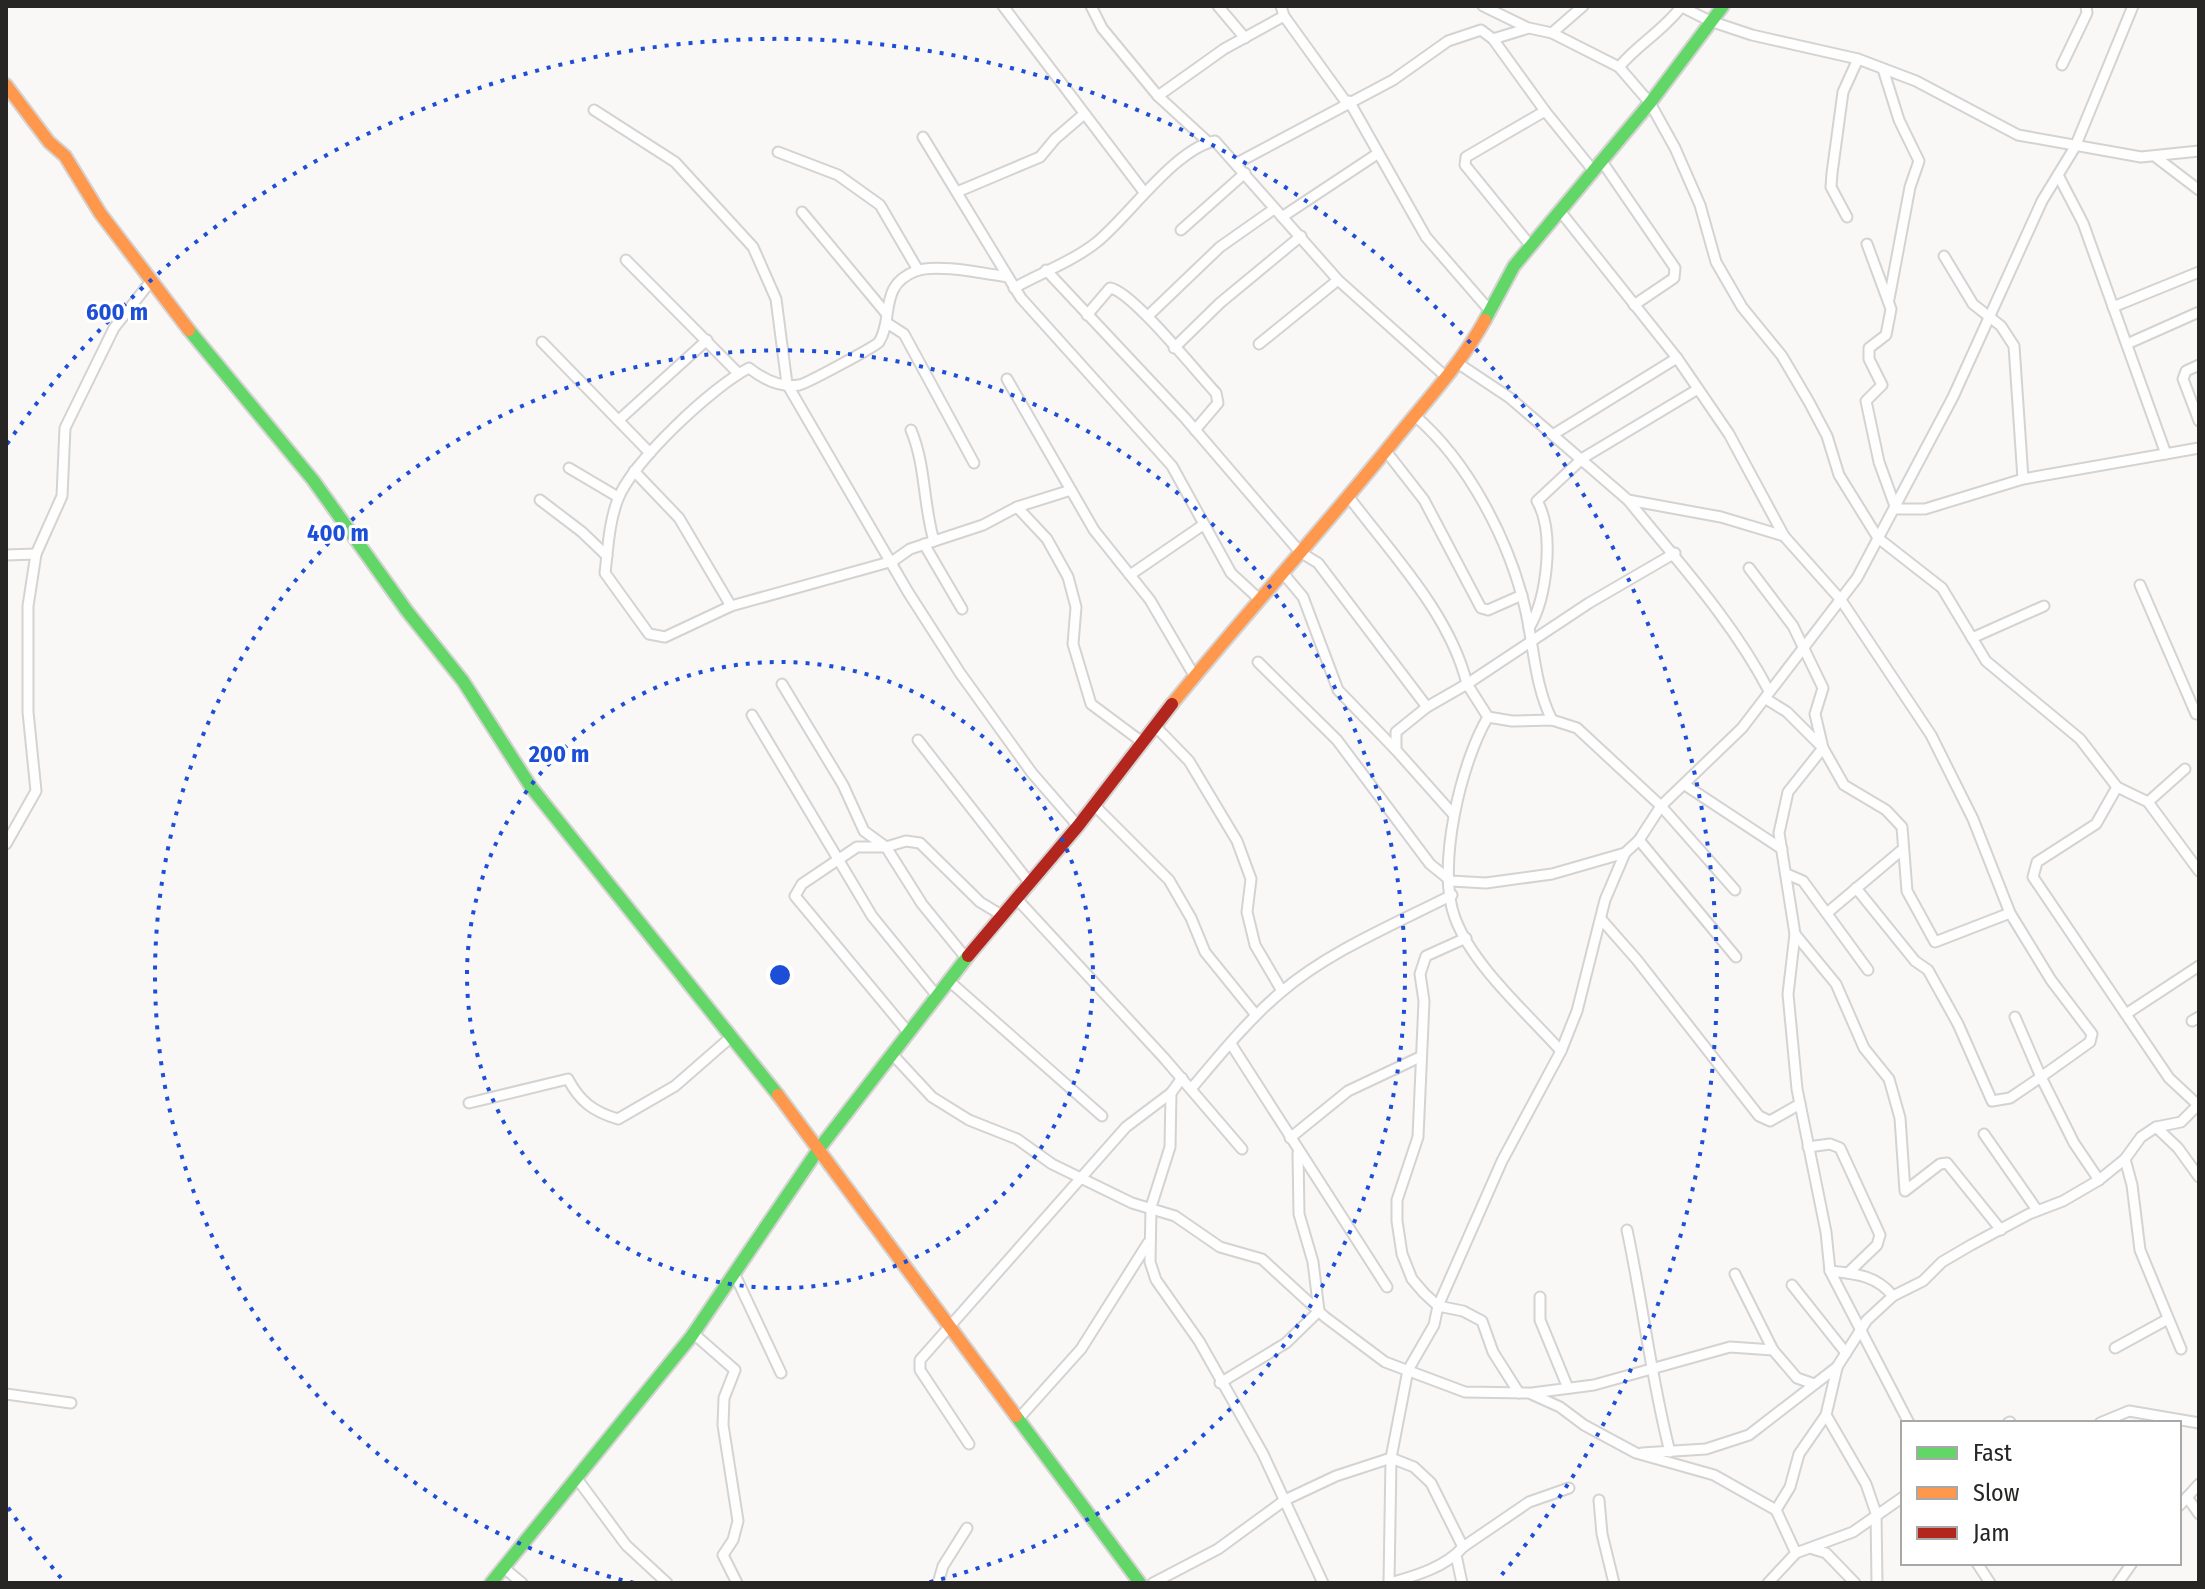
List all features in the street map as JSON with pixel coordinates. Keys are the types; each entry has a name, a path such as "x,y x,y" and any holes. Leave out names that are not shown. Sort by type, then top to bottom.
{"street":[{"path":"1003,6 1144,192"},
{"path":"1091,6 1102,28 1158,96 1208,142"},
{"path":"1218,6 1245,38"},
{"path":"1552,33 1583,6"},
{"path":"1619,67 1645,41 1666,27 1680,6 1710,21 1752,35 1858,59 1916,81 2018,135 2075,147 2157,158 2199,151"},
{"path":"491,1583 694,1334 818,1150 948,980 1078,826 1154,725 1258,598 1414,415 1491,312 1514,266 1650,103 1723,6"},
{"path":"2062,65 2087,13 2086,6"},
{"path":"1258,662 1337,740 1430,864 1451,881 1486,883 1552,874 1625,853 1639,840 1661,806 1685,785 1768,695 1841,600 1896,509 1991,317 2042,201 2075,147 2133,6"},
{"path":"1487,8 1529,28 1552,33 1619,67 1650,103 1675,148 1700,205 1716,262 1742,307 1782,356 1796,379 1827,436 1839,475 1878,538 1942,588 1999,675 2080,739 2117,787 2148,802 2199,871"},
{"path":"1158,96 1282,11 1348,101 1431,244 1491,312"},
{"path":"1493,39 1529,28"},
{"path":"1237,163 1348,101 1393,80 1448,41 1481,30 1493,39 1545,111 1596,165 1675,268 1674,278 1634,305"},
{"path":"1847,217 1831,187 1843,92 1858,59"},
{"path":"1883,69 1899,120 1919,161 1910,187 1888,301"},
{"path":"6,85 49,142 65,156 100,213 231,384 313,480 407,611 463,681 531,787 730,1038 760,1071 1020,1417 1075,1499 1140,1583"},
{"path":"594,110 675,162 753,247 776,299 787,384 893,561 908,592 960,673 1032,773 1078,826"},
{"path":"1530,245 1465,165 1466,157 1545,111"},
{"path":"957,192 1040,157 1084,114"},
{"path":"923,137 1014,288 1038,320 1172,466 1231,573 1258,598"},
{"path":"1014,288 1095,243 1144,192 1208,142 1215,141 1338,280 1445,376"},
{"path":"778,152 838,175 880,205 918,270"},
{"path":"1149,315 1220,247 1377,154"},
{"path":"2157,158 2199,190"},
{"path":"1181,230 1245,173"},
{"path":"2058,175 2083,223 2166,454"},
{"path":"1560,211 1677,358 1729,434 1784,536 1841,600 1931,735 1973,819 2010,913 2051,980 2092,1034 2090,1042 2010,1098 1992,1101 1958,1024 1928,970 1915,961 1856,888"},
{"path":"802,212 885,312 887,323 878,344 800,385 770,383 749,368 738,373 634,471 618,497 605,573 649,634 665,637 731,606 893,561 929,543 983,525 1017,507 1071,490"},
{"path":"1174,348 1220,303 1301,236"},
{"path":"1867,244 1891,309 1886,335 1869,348 1869,359 1882,385 1866,401 1879,462 1896,509"},
{"path":"1944,256 1973,304 1991,317 2014,346 2023,479"},
{"path":"626,260 738,373"},
{"path":"885,312 897,283 918,270 1008,277"},
{"path":"1046,270 1195,430 1300,552 1318,563 1427,707"},
{"path":"2113,307 2199,272"},
{"path":"1259,344 1338,280"},
{"path":"6,844 36,791 27,665 28,606 36,554 62,496 65,428 77,398 114,328 151,281"},
{"path":"1087,315 1110,288 1117,289 1149,315 1174,348 1216,393 1218,403 1195,430"},
{"path":"2127,344 2199,312"},
{"path":"887,323 904,334 974,463"},
{"path":"620,419 707,340"},
{"path":"542,342 650,453"},
{"path":"1554,434 1677,358"},
{"path":"1456,362 1510,398 1628,500 1675,553 1750,657 1768,695 1823,748 1844,785 1886,810 1902,827 1907,891 1935,942 2010,913"},
{"path":"2199,365 2186,371 2183,379 2199,421"},
{"path":"1007,379 1094,530 1150,600 1195,677"},
{"path":"1529,628 1537,616 1549,548 1543,512 1537,501 1583,458 1698,389"},
{"path":"1414,415 1430,429 1476,494 1506,549 1522,595 1535,669 1552,720"},
{"path":"911,430 920,453 929,543 962,609"},
{"path":"1896,509 1925,509 2023,479 2199,448"},
{"path":"1385,450 1424,500 1481,608 1488,610 1522,595"},
{"path":"569,468 618,497"},
{"path":"634,471 679,518 731,606"},
{"path":"1348,496 1423,595 1462,662 1467,684 1488,717 1512,721 1552,720 1577,728 1661,806 1735,890"},
{"path":"540,500 607,556"},
{"path":"1628,500 1721,517 1784,536"},
{"path":"1017,507 1047,539 1068,577 1076,607 1073,644 1091,704 1142,742"},
{"path":"1130,575 1203,525"},
{"path":"1396,750 1396,732 1427,707 1532,644 1589,603 1675,553"},
{"path":"6,555 36,554"},
{"path":"1749,568 1793,626 1823,688 1815,714 1823,748"},
{"path":"1282,572 1303,597 1338,690 1453,814"},
{"path":"2140,585 2196,714 2199,712"},
{"path":"1972,638 2044,606"},
{"path":"782,684 843,785 864,831 886,847 922,904 966,958"},
{"path":"752,715 872,916 937,996"},
{"path":"1488,717 1466,765 1453,814 1451,881 1454,916 1492,976 1561,1051"},
{"path":"1154,725 1189,761 1237,841 1251,879 1247,912 1255,945 1282,991"},
{"path":"918,740 1029,882"},
{"path":"1823,748 1788,792 1779,833 1795,934 1788,994 1800,1104 1826,1232 1830,1271 1848,1309 1863,1329 1908,1421"},
{"path":"2148,802 2185,769"},
{"path":"1685,785 1782,849"},
{"path":"1776,1510 1790,1487 1799,1454 1826,1415 1837,1367 1867,1320 1893,1296 1923,1281 1942,1262 2099,1180 2125,1159 2141,1137 2156,1127 2175,1125 2194,1116 2198,1104 2169,1078 2033,877 2037,862 2096,824 2117,787"},
{"path":"1094,805 1169,880 1191,918 1205,952 1256,1015"},
{"path":"1639,840 1736,957"},
{"path":"908,1032 795,896 802,884 857,847 886,847 906,841 920,843 980,902 1003,916"},
{"path":"1827,913 1903,849"},
{"path":"1569,1488 1529,1502 1427,1571 1389,1583 1391,1458 1408,1370 1434,1325 1438,1306 1485,1195 1561,1051 1577,1011 1601,919 1625,853"},
{"path":"1787,874 1803,881 1868,970"},
{"path":"1191,1089 1256,1015 1282,991 1358,943 1452,895"},
{"path":"1016,898 1182,1078 1242,1149"},
{"path":"1601,919 1637,960 1759,1116 1770,1121 1800,1104"},
{"path":"1795,934 1836,984 1864,1048 1889,1079 1900,1118 1905,1191 1940,1164 1947,1163 2001,1230"},
{"path":"1466,938 1426,956 1420,974 1424,1001 1418,1137 1397,1200 1402,1254 1412,1279 1438,1306 1463,1311 1482,1321 1493,1352 1524,1393 1560,1407 1584,1425 1636,1453 1714,1475 1776,1510 1796,1553"},
{"path":"2126,1014 2199,966"},
{"path":"948,980 1102,1116"},
{"path":"2015,1017 2074,1143 2099,1180"},
{"path":"469,1103 568,1079 576,1095 597,1113 618,1119 675,1086 730,1038"},
{"path":"1231,1044 1387,1287"},
{"path":"893,1055 932,1097 987,1129 1017,1139 1052,1164 1132,1203 1175,1216 1220,1247 1262,1259 1319,1311 1385,1362 1465,1392 1524,1393 1568,1388 1730,1347 1773,1350"},
{"path":"1290,1138 1348,1091 1420,1057"},
{"path":"969,1444 920,1370 920,1360 1080,1176 1126,1127 1171,1093 1182,1078"},
{"path":"1171,1093 1170,1147 1151,1207 1150,1262 1156,1280 1199,1341 1285,1500 1323,1583"},
{"path":"2156,1127 2178,1148 2199,1177"},
{"path":"1984,1134 2037,1210"},
{"path":"1808,1147 1830,1144 1840,1148 1880,1235 1877,1245 1848,1273"},
{"path":"1298,1150 1299,1214 1313,1262 1319,1311"},
{"path":"2125,1159 2132,1185 2140,1250 2181,1349"},
{"path":"1627,1230 1670,1452"},
{"path":"1020,1417 1081,1349 1150,1240"},
{"path":"1830,1271 1882,1283 1893,1296"},
{"path":"1735,1274 1773,1350 1797,1378 1814,1384"},
{"path":"735,1275 781,1373"},
{"path":"1792,1285 1846,1353"},
{"path":"1540,1297 1540,1320 1568,1388"},
{"path":"1220,1383 1286,1343 1319,1311"},
{"path":"2115,1348 2168,1319"},
{"path":"694,1334 735,1370 724,1398 723,1425 738,1521 733,1540 723,1555 737,1583"},
{"path":"1636,1453 1706,1449 1749,1435 1837,1367"},
{"path":"6,1394 71,1403"},
{"path":"2105,1421 2129,1411 2199,1423"},
{"path":"1826,1415 1866,1484 1876,1513 1877,1583"},
{"path":"1153,1583 1218,1549 1285,1500 1336,1476 1391,1458 1414,1467 1431,1483 1460,1551 1462,1583"},
{"path":"578,1480 626,1545 667,1583"},
{"path":"2181,1504 2199,1484"},
{"path":"2187,1497 2199,1514"},
{"path":"1768,1583 1796,1553 1853,1532 1901,1498"},
{"path":"1599,1500 1602,1534 1614,1583"},
{"path":"938,1583 943,1566 967,1528"},
{"path":"1813,1549 1826,1553 1855,1583"},
{"path":"1978,1565 1990,1583"},
{"path":"2118,1583 2131,1565"},
{"path":"504,1568 522,1583"},
{"path":"1781,1570 1784,1583"}],"traffic: fast":[{"path":"1485,320 1514,266 1650,103 1723,6"},
{"path":"189,330 313,480 407,611 463,681 531,787 778,1095"},
{"path":"491,1583 691,1337 818,1150 968,956"},
{"path":"1016,1416 1140,1583"}],"traffic: slow":[{"path":"6,85 49,142 65,156 100,213 189,330"},
{"path":"1172,704 1432,395 1485,320"},
{"path":"778,1095 1016,1416"}],"traffic: jam":[{"path":"968,956 1078,826 1172,704"}]}
